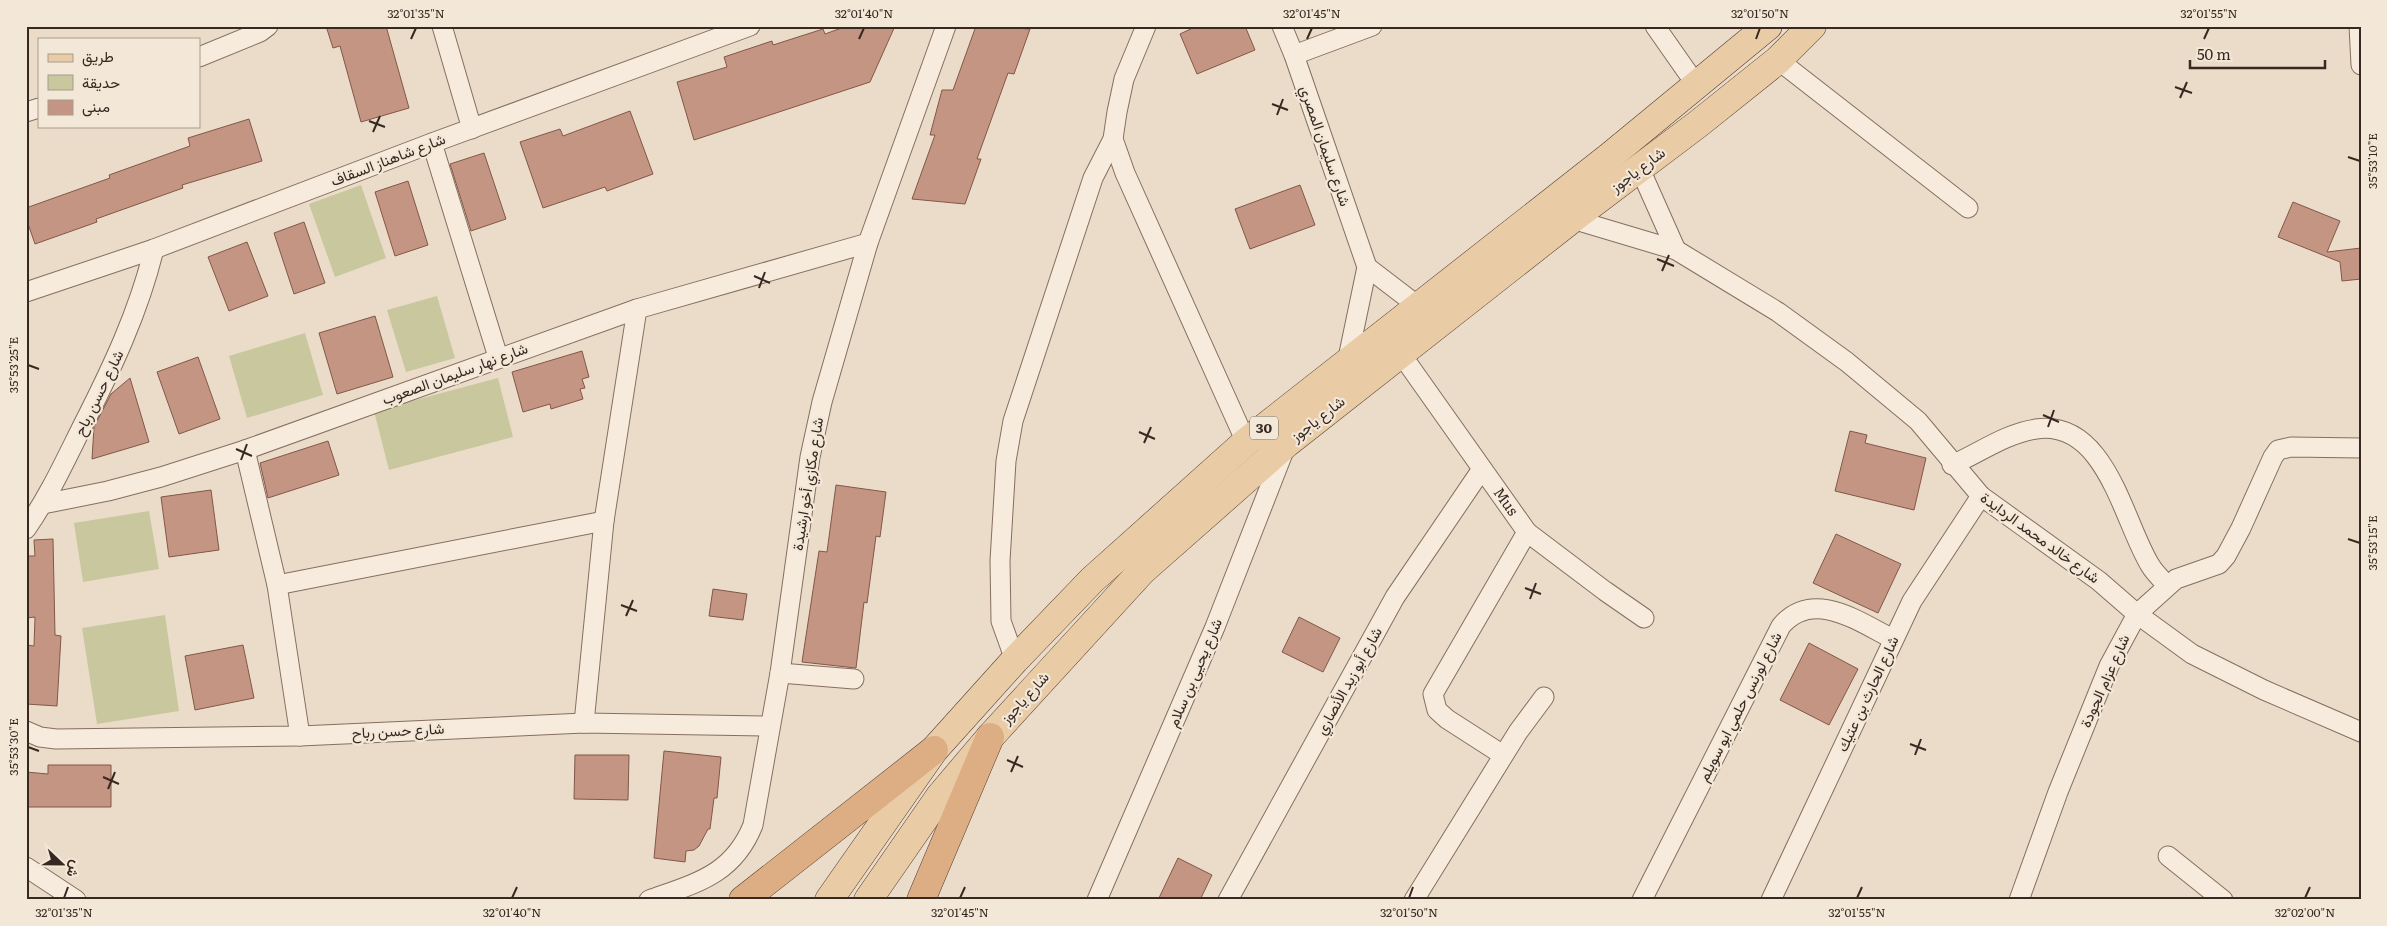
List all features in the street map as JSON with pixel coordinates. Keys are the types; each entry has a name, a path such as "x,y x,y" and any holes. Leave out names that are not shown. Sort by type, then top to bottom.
{"highway":[{"path":"921,900 990,736"},
{"path":"743,900 934,750"}],"main road":[{"name":"شارع ياجوز","path":"829,900 934,750 1015,660 1092,580 1246,442 1697,86 1768,26"},
{"name":"شارع ياجوز","path":"868,900 940,796 990,736 1142,570 1287,443 1778,60 1812,26"}],"street":[{"path":"200,57 260,32 268,26"},
{"path":"442,26 472,129"},
{"name":"شارع شاهناز السقاف","path":"26,292 154,249 432,143 750,26"},
{"name":"شارع مكازي أخو ارشيدة","path":"650,900 707,879 731,862 747,840 756,808 780,673 810,457 838,342 868,243 946,26"},
{"path":"1015,660 1001,621 1000,561 1006,470 1013,421 1093,178 1113,139 1124,79 1146,26"},
{"name":"شارع سليمان المصري","path":"1282,26 1294,55 1367,267"},
{"path":"1294,55 1372,26"},
{"path":"1655,26 1697,86"},
{"path":"2360,27 2361,65"},
{"path":"1778,60 1968,208"},
{"path":"26,112 38,108"},
{"path":"1113,139 1124,174 1246,442"},
{"path":"432,143 498,357"},
{"path":"1640,169 1676,250"},
{"name":"شارع خالد محمد الردايدة","path":"1572,219 1676,250 1778,312 1847,362 1918,421 1952,465 1981,496 2099,582 2137,614 2192,654 2289,702 2361,732"},
{"name":"شارع نهار سليمان الصعوب","path":"43,504 108,491 161,477 245,450 498,357 637,309 868,243"},
{"name":"شارع حسن رباح","path":"26,529 43,504 121,347 143,289 154,249"},
{"path":"1347,363 1367,267 1418,306"},
{"path":"584,723 604,521 637,309"},
{"name":"Mus","path":"1401,354 1527,532 1644,618"},
{"path":"1952,465 2020,433 2037,429 2054,429 2072,435 2086,446 2100,462 2122,503 2150,565 2167,585"},
{"name":"شارع يحيى بن سلام","path":"1097,900 1215,627 1287,443"},
{"name":"شارع عزام الجودة","path":"2019,900 2058,792 2108,666 2137,614 2167,585 2182,576 2210,569 2219,564 2226,556 2278,450 2291,447 2361,448"},
{"path":"245,450 277,585 300,736"},
{"name":"شارع أبو زيد الأنصاري","path":"1228,900 1395,598 1482,469"},
{"name":"شارع الحارث بن عتيك","path":"1771,900 1894,639 1930,571 1981,496"},
{"path":"277,585 604,521"},
{"path":"1503,755 1447,719 1437,710 1433,694 1527,532"},
{"name":"شارع لورنس حلمي ابو سويلم","path":"1642,900 1781,626 1788,618 1809,609 1835,611 1894,639"},
{"path":"780,673 854,679"},
{"path":"1414,900 1503,755 1544,698"},
{"name":"شارع حسن رباح","path":"26,731 40,737 56,739 300,736 584,723 770,726"},
{"path":"2168,856 2223,900"},
{"path":"26,867 76,900"}],"green space":[{"path":"361,185 386,258 335,277 309,204"},
{"path":"437,296 455,358 406,372 387,310"},
{"path":"305,333 323,395 247,418 229,356"},
{"path":"498,378 513,437 389,470 374,411"},
{"path":"149,511 159,569 83,582 74,523"},
{"path":"165,615 179,711 97,724 82,628"}],"building":[{"path":"326,26 386,26 409,108 361,122 340,46 333,48"},
{"path":"847,26 895,26 870,82 694,140 677,82 727,67 724,57 772,41 773,45 823,29 825,34"},
{"path":"976,26 1030,29 1014,74 1008,73 977,159 981,159 965,204 912,199 935,135 930,135 942,90 953,90"},
{"path":"1197,26 1245,26 1255,50 1197,74 1180,34"},
{"path":"630,111 653,174 607,191 605,187 543,208 520,142 560,129 563,136"},
{"path":"249,119 262,161 182,185 183,188 96,219 97,222 35,244 26,218 26,208 110,178 109,175 190,146 188,138"},
{"path":"484,153 506,219 471,231 450,164"},
{"path":"408,181 428,245 395,256 375,192"},
{"path":"1300,185 1315,225 1250,249 1235,209"},
{"path":"2293,202 2340,221 2327,252 2361,248 2361,279 2342,281 2340,262 2278,237"},
{"path":"304,222 325,283 294,294 274,233"},
{"path":"247,242 268,296 229,311 208,257"},
{"path":"375,316 393,377 337,394 319,333"},
{"path":"582,351 589,377 582,379 585,388 580,389 583,399 551,409 550,404 523,412 512,372"},
{"path":"198,357 220,419 179,434 157,372"},
{"path":"130,378 149,442 92,459 94,427 111,394"},
{"path":"1850,431 1867,435 1865,443 1926,458 1914,510 1835,491"},
{"path":"328,441 339,475 268,498 260,463"},
{"path":"836,485 886,492 880,537 876,536 867,603 864,602 856,668 802,662 819,551 827,552"},
{"path":"211,490 219,550 169,557 161,497"},
{"path":"1836,534 1901,564 1878,613 1813,583"},
{"path":"53,539 55,635 61,636 57,706 26,704 26,645 34,646 35,617 26,618 26,556 35,556 34,540"},
{"path":"713,589 747,594 743,620 709,616"},
{"path":"1299,617 1340,638 1323,672 1282,652"},
{"path":"1809,643 1858,669 1829,725 1780,700"},
{"path":"243,645 254,698 195,710 185,656"},
{"path":"664,751 721,757 717,798 714,798 710,829 708,829 699,846 694,850 686,851 685,862 654,858"},
{"path":"575,755 629,755 628,800 574,799"},
{"path":"48,765 111,765 111,807 26,807 26,772 48,774"},
{"path":"1178,858 1212,875 1200,900 1158,900"}]}
